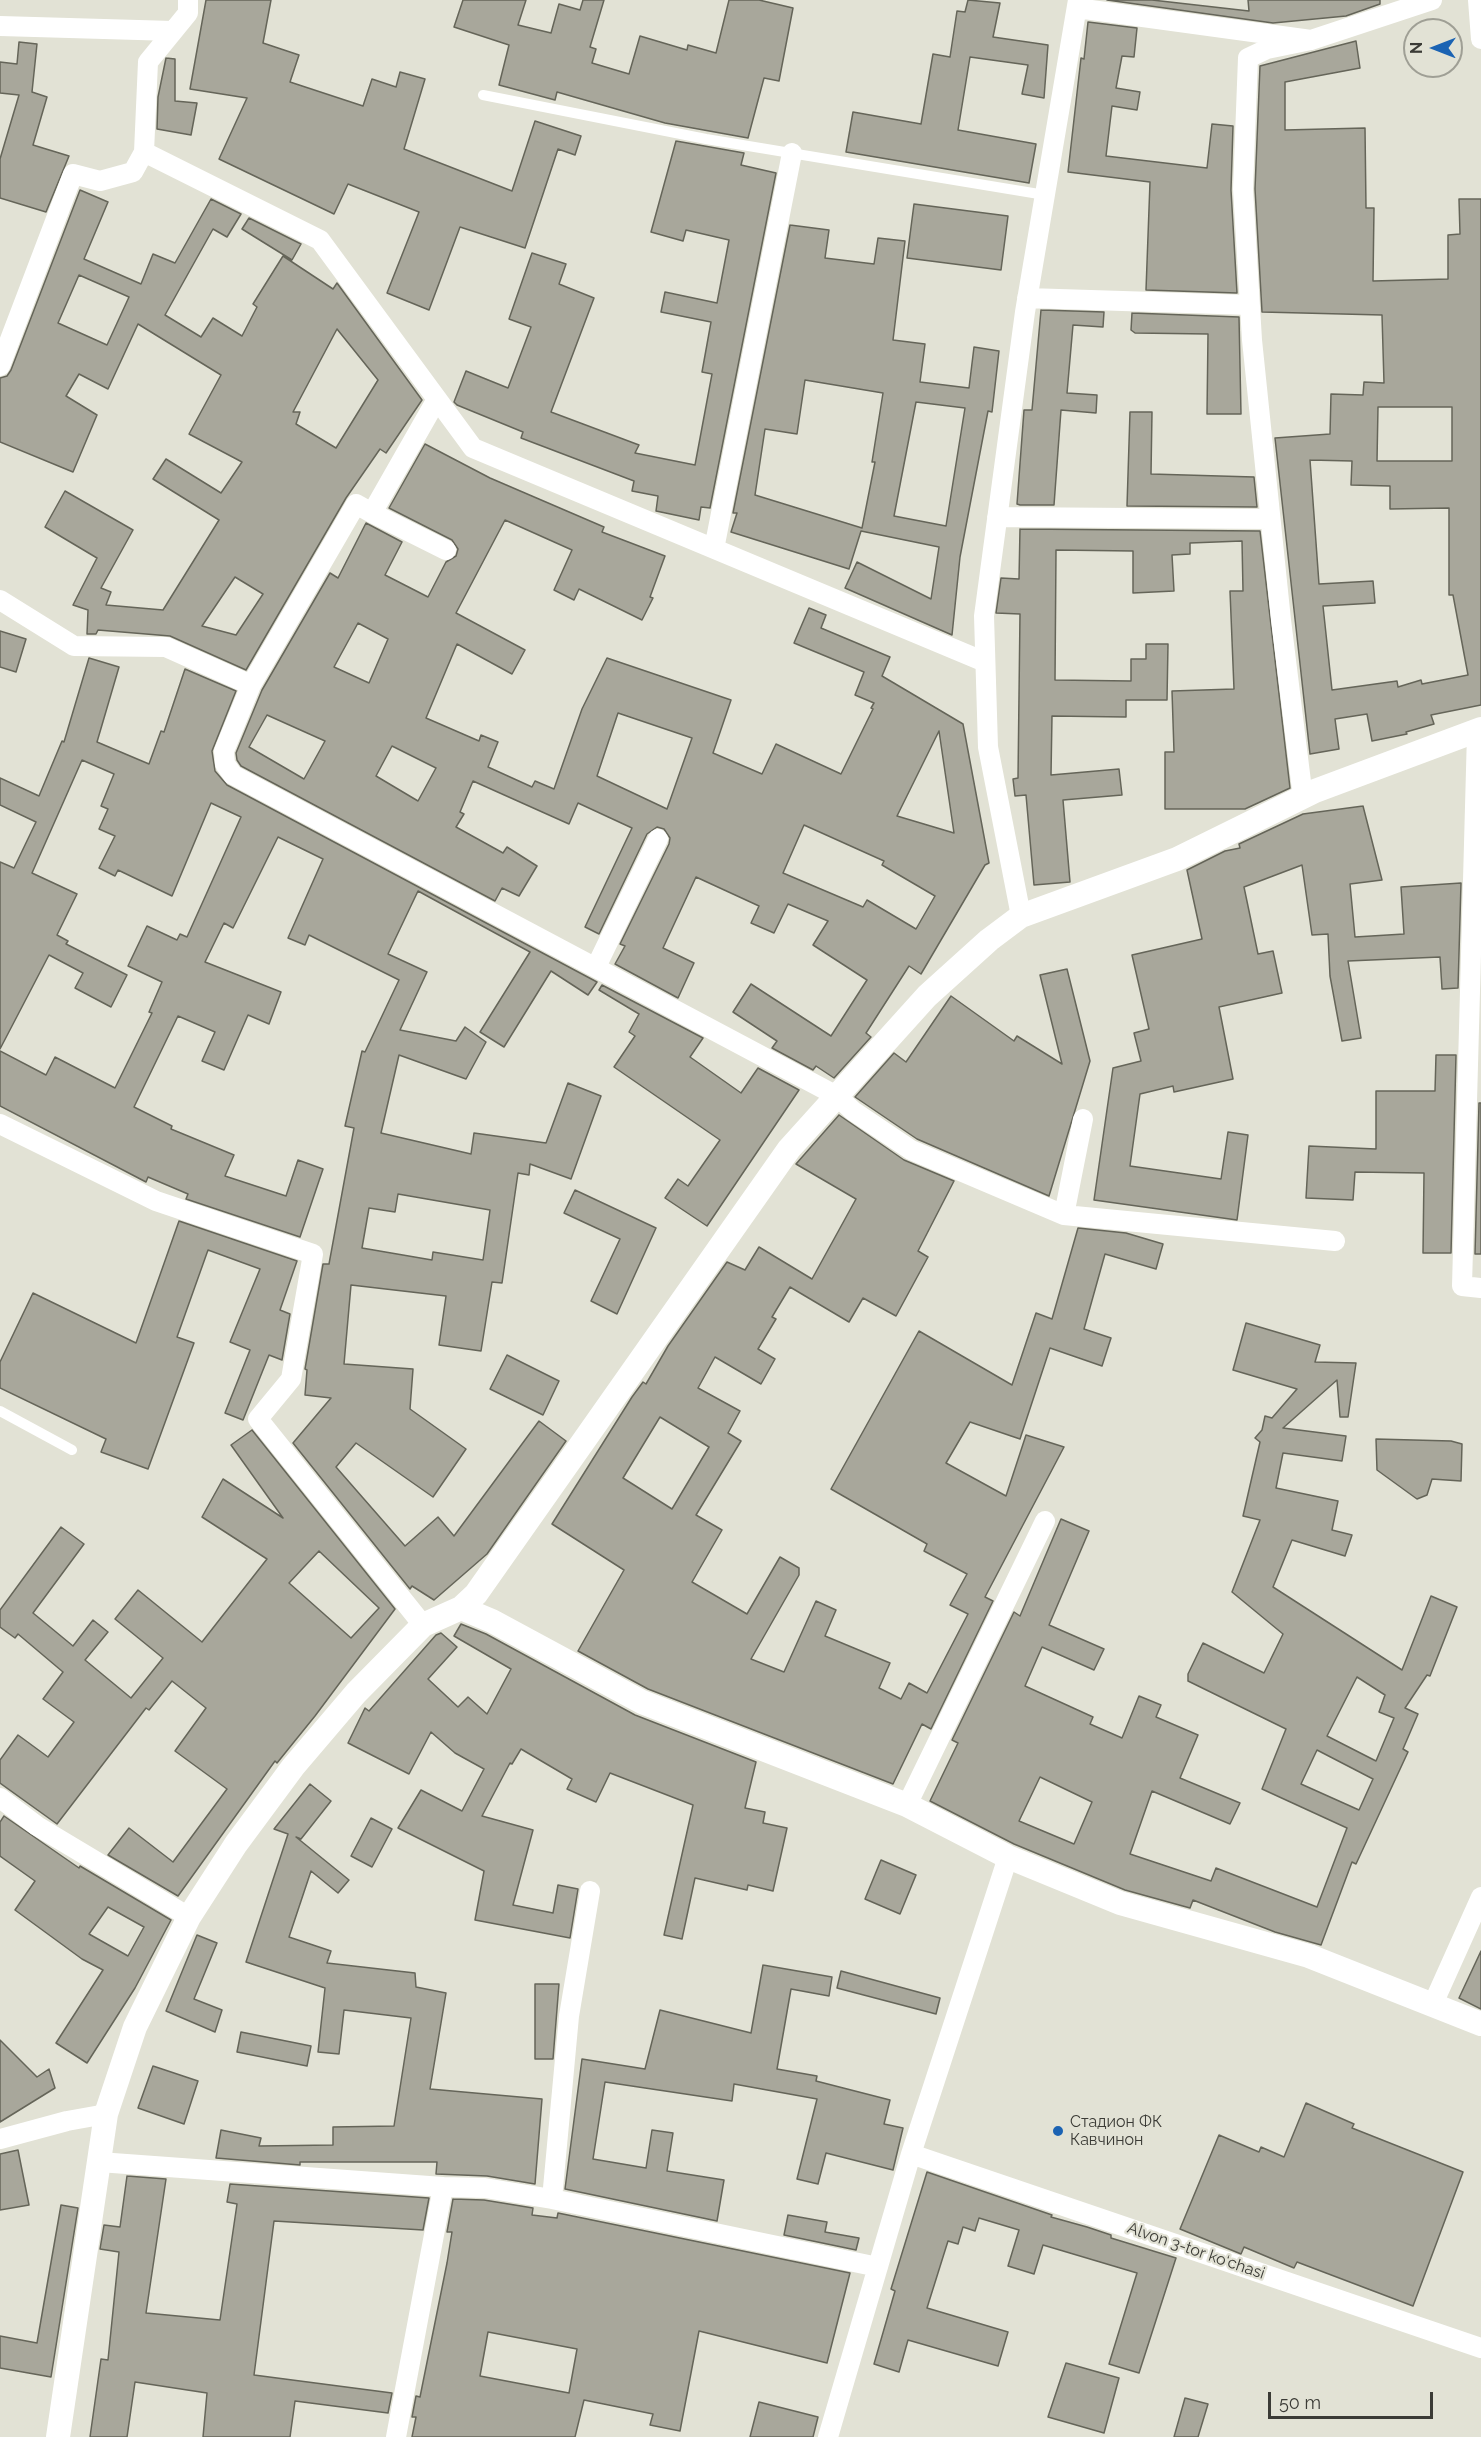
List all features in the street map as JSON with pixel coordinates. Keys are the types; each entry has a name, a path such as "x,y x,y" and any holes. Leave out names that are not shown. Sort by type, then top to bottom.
{"street":[{"path":"0,366 73,174 100,181 133,172 144,152 148,63 188,13 188,0"},
{"path":"1303,798 1270,519 1250,305 1243,189 1248,58 1267,49 1311,40 1432,0"},
{"path":"1478,0 1481,39"},
{"path":"1021,916 988,747 984,616 1027,298 1078,4 1311,40"},
{"path":"0,26 173,30"},
{"path":"144,152 320,240 473,448 986,662"},
{"path":"714,549 792,153"},
{"path":"1027,298 1250,305"},
{"path":"372,513 437,399"},
{"path":"446,550 356,504 251,685 224,751 225,764 233,775 837,1096 853,1111 911,1150 1064,1215 1335,1241"},
{"path":"997,517 1270,519"},
{"path":"0,600 74,646 166,647 251,685"},
{"path":"58,2437 105,2114 135,2027 189,1917 236,1844 293,1767 356,1693 423,1625 461,1608 476,1594 789,1149 927,996 989,940 1021,916 1178,859 1303,798 1479,731 1462,1286 1481,1288"},
{"path":"596,967 658,839"},
{"path":"1064,1215 1083,1119"},
{"path":"0,1124 156,1201 313,1254 291,1379 258,1419 423,1625"},
{"path":"907,1805 1045,1521"},
{"path":"461,1608 492,1621 642,1702 907,1805 1008,1857 1120,1903 1310,1956 1481,2024"},
{"path":"0,1798 37,1826 189,1917"},
{"path":"828,2437 911,2154 1008,1857"},
{"path":"552,2199 569,2016 590,1891"},
{"path":"1433,2004 1481,1897"},
{"path":"0,2139 67,2121 105,2114"},
{"name":"Alvon 3-tor ko‘chasi","path":"911,2154 1481,2348"},
{"path":"99,2162 443,2187 485,2188 552,2199 878,2267"},
{"path":"396,2437 443,2187"}],"lane":[{"path":"483,95 792,153 1045,195"},
{"path":"0,1411 72,1450"}],"building":[{"path":"206,0 271,0 263,43 299,55 290,82 363,106 372,79 396,87 400,72 425,79 404,149 512,191 535,121 581,136 575,155 558,149 525,248 460,227 429,310 387,293 419,212 348,184 334,214 219,159 247,98 190,89"},
{"path":"463,0 526,0 518,25 551,33 559,4 580,10 583,0 604,0 590,47 596,49 592,63 629,74 640,36 687,50 688,45 716,53 729,0 759,0 793,8 779,81 764,78 748,138 665,123 557,92 555,100 499,85 509,45 454,27"},
{"path":"968,0 1000,3 993,37 1048,45 1044,98 1022,94 1028,65 970,57 958,130 1036,144 1029,183 846,152 853,112 921,124 933,54 950,57 957,11 965,12"},
{"path":"1107,0 1152,0 1249,11 1248,0 1380,0 1380,4 1346,16 1273,23"},
{"path":"1088,22 1137,28 1134,57 1122,56 1116,88 1140,92 1137,110 1112,106 1106,156 1207,168 1212,124 1233,126 1231,190 1237,293 1146,290 1150,182 1068,172 1081,58 1084,59"},
{"path":"1356,41 1360,68 1285,82 1285,130 1365,128 1366,208 1374,208 1373,281 1448,279 1448,235 1460,234 1459,199 1481,199 1481,705 1431,715 1434,724 1406,732 1407,734 1372,741 1367,714 1335,719 1339,749 1310,754 1275,438 1330,434 1331,394 1363,395 1364,382 1384,383 1382,315 1262,312 1255,189 1260,66","holes":["1378,407 1452,407 1452,461 1377,461","1310,460 1352,461 1351,485 1390,486 1390,509 1449,508 1449,595 1453,595 1468,675 1422,684 1421,680 1398,687 1397,681 1332,690 1323,606 1375,603 1373,581 1319,584"]},
{"path":"19,42 37,44 32,92 47,97 33,145 69,156 46,212 0,198 0,159 19,95 0,93 0,62 17,64"},
{"path":"166,58 175,59 175,101 197,103 191,135 157,129 158,97"},
{"path":"676,141 744,153 741,165 776,173 710,508 701,507 699,520 656,511 658,496 632,491 634,481 521,438 523,432 454,402 466,371 508,388 531,327 509,319 532,253 566,264 559,284 594,298 551,412 639,445 635,453 695,465 712,374 702,372 711,322 661,312 665,292 717,303 729,240 686,230 683,241 651,232"},
{"path":"80,190 108,202 84,259 141,284 153,254 175,263 211,199 241,214 227,237 213,229 165,315 201,337 213,318 242,336 257,307 253,304 283,256 333,289 337,283 422,400 386,453 380,449 346,498 246,670 170,636 98,630 96,634 87,634 88,610 73,605 97,558 45,527 65,491 133,530 101,588 111,592 106,605 163,610 219,520 153,479 166,459 221,493 242,462 189,434 221,375 138,324 108,389 79,374 66,396 97,415 73,472 0,442 0,378 7,376","holes":["79,275 129,297 107,345 58,323","337,329 378,380 336,448 296,424 300,412 293,412","235,577 263,594 236,635 202,626"]},
{"path":"914,204 1008,216 1001,270 907,258"},
{"path":"249,218 301,244 292,260 242,229"},
{"path":"790,225 829,230 825,258 874,264 878,238 905,241 893,340 925,344 920,382 969,388 974,347 999,351 992,412 988,411 960,557 952,635 845,588 857,562 931,599 939,547 861,531 849,569 731,532 737,513 733,513","holes":["805,380 883,393 872,462 875,462 862,528 755,495 765,429 797,434","916,402 965,408 946,526 894,516"]},
{"path":"1041,310 1104,312 1103,327 1073,325 1067,393 1097,395 1096,413 1061,410 1054,505 1020,505 1017,504 1024,410 1032,410"},
{"path":"1132,313 1239,317 1241,414 1207,414 1208,334 1135,333 1131,330"},
{"path":"1130,412 1152,412 1151,474 1254,477 1257,507 1127,506"},
{"path":"425,444 490,478 604,527 602,532 665,556 650,597 653,598 642,620 579,589 574,600 554,590 572,550 505,520 456,613 525,650 512,674 457,644 426,718 479,741 481,735 498,742 488,767 532,787 535,781 554,789 582,709 607,658 731,700 713,753 762,774 776,744 841,774 874,703 855,695 864,672 794,643 809,608 826,615 821,628 890,657 882,676 963,724 989,863 985,865 921,974 909,966 866,1033 871,1037 834,1078 816,1066 813,1070 772,1048 777,1041 733,1012 751,984 831,1036 867,980 813,945 828,921 788,904 774,933 751,923 759,906 696,877 663,948 694,963 678,998 615,964 625,946 620,944 669,844 670,838 664,829 657,827 647,834 599,934 585,927 632,828 578,803 569,824 473,781 460,812 464,814 456,827 503,853 507,847 537,866 519,896 502,888 495,901 241,766 236,753 262,690 330,573 338,578 366,523 402,542 385,575 428,597 446,562 456,556 458,549 452,540 389,508","holes":["358,623 388,639 369,683 334,667","618,713 692,738 667,809 597,776","267,715 325,741 304,779 249,747","939,731 954,833 897,816","392,746 436,768 418,801 376,776","804,825 884,861 882,865 935,896 916,929 867,900 863,907 783,873"]},
{"path":"1020,529 1260,531 1290,788 1245,809 1165,809 1165,752 1174,752 1172,691 1234,689 1230,591 1243,591 1242,541 1190,543 1190,554 1172,555 1174,591 1133,593 1133,551 1056,550 1055,680 1131,681 1131,659 1146,659 1146,644 1168,644 1167,700 1126,700 1126,717 1052,716 1051,775 1119,769 1122,795 1063,800 1070,882 1034,885 1026,795 1015,796 1013,779 1018,778 1020,614 996,613 1001,578 1019,579"},
{"path":"0,631 26,639 16,672 0,667"},
{"path":"89,658 119,667 97,742 149,764 161,731 164,732 185,669 236,691 212,751 215,771 227,785 597,982 588,995 551,971 504,1047 480,1032 530,952 418,891 388,954 427,972 400,1030 456,1041 465,1027 486,1042 466,1079 399,1055 381,1133 471,1154 474,1133 546,1143 568,1083 601,1096 571,1179 530,1164 529,1175 518,1173 502,1283 492,1282 481,1351 439,1345 446,1296 351,1285 344,1364 413,1369 410,1409 466,1449 433,1497 356,1443 336,1467 405,1546 438,1517 454,1536 539,1421 566,1441 487,1554 434,1600 412,1586 410,1589 293,1443 331,1398 305,1395 307,1370 305,1369 323,1264 329,1264 354,1128 345,1126 362,1051 365,1052 399,980 309,935 305,945 288,938 323,859 278,837 233,928 224,923 205,962 281,992 269,1024 248,1015 224,1070 202,1061 215,1032 178,1016 134,1107 172,1126 171,1129 234,1155 225,1176 286,1196 298,1160 323,1169 300,1237 186,1199 188,1194 148,1177 146,1182 0,1106 0,1051 46,1075 55,1057 115,1088 152,1013 149,1012 162,982 128,966 147,926 177,940 180,934 187,937 241,817 211,803 172,896 118,870 115,876 99,868 115,836 99,829 108,809 101,806 114,774 82,760 32,873 77,894 57,935 68,941 66,944 127,975 111,1007 75,988 83,973 49,955 0,1049 0,862 14,868 36,822 0,805 0,778 39,796 62,741 64,742","holes":["398,1194 490,1210 483,1260 433,1252 432,1260 362,1248 369,1208 395,1212"]},
{"path":"1363,806 1382,880 1350,884 1355,937 1404,934 1401,887 1461,883 1458,988 1442,989 1440,957 1348,961 1361,1038 1342,1041 1330,976 1328,934 1312,935 1302,865 1244,887 1258,954 1273,951 1282,993 1219,1007 1233,1079 1174,1092 1173,1086 1140,1094 1130,1166 1221,1179 1228,1132 1248,1135 1237,1220 1094,1200 1113,1068 1141,1061 1134,1033 1149,1029 1132,955 1202,939 1187,870 1225,851 1240,848 1239,844 1303,814"},
{"path":"1067,969 1090,1061 1049,1196 917,1139 855,1097 894,1053 906,1062 951,996 1014,1041 1017,1036 1062,1064 1040,975"},
{"path":"602,985 703,1038 690,1057 741,1093 758,1068 799,1090 707,1226 665,1198 678,1179 688,1186 720,1140 614,1067 635,1036 629,1032 639,1014 599,990"},
{"path":"1436,1055 1456,1055 1451,1253 1423,1253 1424,1173 1355,1172 1353,1200 1306,1198 1309,1146 1376,1149 1376,1091 1435,1091"},
{"path":"1479,1103 1481,1103 1481,1254 1475,1254"},
{"path":"839,1115 904,1160 954,1181 918,1251 928,1257 896,1316 863,1298 849,1322 790,1287 772,1317 776,1319 758,1349 775,1359 761,1384 715,1357 698,1388 740,1411 728,1433 741,1441 696,1515 722,1530 692,1582 747,1614 780,1557 799,1568 799,1575 751,1659 784,1672 816,1601 836,1610 825,1636 890,1663 879,1688 901,1699 909,1683 927,1693 968,1614 950,1605 967,1574 924,1551 927,1544 831,1489 919,1331 1012,1385 1036,1313 1052,1319 1078,1228 1126,1233 1163,1244 1156,1269 1105,1254 1084,1329 1111,1338 1102,1366 1050,1348 1020,1439 970,1422 946,1463 1006,1496 1026,1435 1064,1447 985,1597 993,1601 931,1729 922,1724 893,1784 648,1689 578,1651 624,1570 552,1524 632,1397 643,1382 646,1384 668,1346 727,1262 745,1270 759,1247 812,1279 856,1199 796,1164","holes":["660,1417 709,1447 672,1509 623,1478"]},
{"path":"575,1190 656,1228 617,1314 591,1301 620,1239 564,1213"},
{"path":"179,1221 297,1261 280,1310 290,1314 282,1360 269,1355 243,1420 225,1413 250,1350 230,1342 260,1269 208,1250 177,1337 194,1343 148,1469 101,1452 106,1439 0,1388 0,1362 33,1293 136,1343"},
{"path":"1246,1323 1320,1345 1315,1362 1356,1363 1348,1417 1340,1417 1337,1380 1283,1428 1346,1436 1342,1461 1283,1453 1276,1488 1338,1501 1332,1530 1352,1535 1345,1556 1292,1540 1273,1587 1402,1670 1431,1596 1457,1607 1430,1676 1427,1675 1405,1708 1418,1714 1403,1749 1408,1752 1356,1864 1352,1862 1321,1945 1275,1932 1193,1900 1190,1908 1125,1890 1014,1844 930,1801 958,1743 952,1740 1014,1612 1020,1616 1061,1519 1089,1531 1049,1625 1104,1649 1094,1670 1042,1647 1025,1686 1093,1717 1090,1724 1122,1738 1139,1696 1161,1705 1156,1717 1198,1735 1180,1778 1240,1803 1230,1824 1152,1791 1130,1854 1211,1881 1216,1868 1317,1907 1347,1828 1262,1789 1286,1729 1188,1681 1188,1674 1203,1643 1264,1673 1283,1634 1232,1592 1260,1520 1243,1516 1260,1442 1255,1438 1262,1430 1265,1416 1272,1418 1297,1389 1233,1370","holes":["1357,1677 1385,1695 1379,1712 1394,1718 1376,1761 1327,1736","1317,1750 1373,1779 1359,1810 1301,1784","1040,1777 1092,1802 1074,1844 1019,1821"]},
{"path":"507,1355 559,1381 543,1415 490,1389"},
{"path":"252,1430 395,1609 315,1716 277,1763 275,1761 178,1896 108,1855 129,1828 173,1862 227,1789 175,1751 206,1708 172,1681 149,1710 146,1708 57,1824 0,1783 0,1760 18,1735 48,1757 74,1722 43,1699 63,1672 18,1634 15,1638 0,1627 0,1610 61,1527 84,1544 33,1613 73,1646 93,1620 108,1632 85,1660 131,1698 163,1658 115,1619 138,1590 202,1642 267,1559 202,1517 223,1479 283,1518 231,1445","holes":["319,1551 379,1608 351,1638 289,1583"]},
{"path":"1376,1439 1451,1441 1462,1444 1461,1481 1432,1479 1427,1495 1417,1499 1377,1470"},
{"path":"461,1624 486,1634 635,1715 756,1762 745,1808 765,1812 763,1823 787,1828 773,1891 748,1885 747,1890 695,1878 682,1939 664,1935 693,1805 610,1773 596,1802 567,1789 572,1779 521,1749 512,1764 510,1763 482,1816 533,1830 513,1905 553,1913 558,1885 578,1889 570,1938 475,1920 484,1871 398,1828 421,1790 462,1811 484,1769 455,1753 431,1732 409,1774 348,1743 365,1708 369,1711 436,1635 441,1633 457,1647 428,1679 458,1707 468,1697 487,1714 511,1669 454,1636"},
{"path":"310,1784 331,1801 301,1839 296,1837 349,1880 338,1893 311,1871 289,1937 331,1951 327,1963 415,1973 416,1987 446,1993 430,2089 542,2099 535,2184 487,2176 436,2174 437,2162 300,2162 300,2165 216,2158 221,2130 261,2138 259,2146 333,2145 333,2127 394,2126 411,2018 344,2010 339,2054 318,2052 325,1988 246,1962 288,1834 274,1829"},
{"path":"4,1816 79,1868 80,1866 171,1920 135,1988 87,2063 56,2043 103,1970 82,1959 15,1910 35,1881 0,1856 0,1822","holes":["108,1907 144,1927 128,1956 89,1934"]},
{"path":"371,1818 392,1829 372,1867 351,1856"},
{"path":"881,1860 916,1875 900,1914 865,1899"},
{"path":"197,1935 217,1943 194,1999 222,2010 215,2032 166,2011"},
{"path":"1481,1951 1481,2009 1459,1998"},
{"path":"763,1965 832,1977 829,1996 791,1989 777,2069 817,2076 816,2081 890,2100 884,2124 903,2128 893,2170 826,2153 818,2184 797,2179 817,2099 734,2084 732,2101 605,2082 593,2159 646,2168 652,2130 673,2133 667,2171 724,2180 717,2221 565,2189 582,2059 645,2069 660,2010 751,2033"},
{"path":"841,1971 940,1998 936,2014 837,1988"},
{"path":"535,1984 559,1984 553,2059 535,2059"},
{"path":"241,2032 311,2046 307,2066 237,2052"},
{"path":"0,2040 37,2077 49,2069 55,2088 0,2122"},
{"path":"153,2066 198,2081 184,2124 138,2108"},
{"path":"1306,2103 1354,2124 1352,2128 1463,2172 1413,2306 1297,2262 1294,2268 1244,2247 1241,2254 1180,2229 1219,2135 1259,2152 1261,2147 1284,2157"},
{"path":"18,2150 29,2205 0,2210 0,2154"},
{"path":"927,2172 1052,2215 1051,2217 1111,2235 1111,2238 1176,2258 1139,2373 1109,2364 1137,2273 1043,2245 1034,2274 1008,2266 1019,2230 979,2218 975,2231 963,2227 958,2244 948,2241 927,2308 1008,2332 998,2366 908,2340 899,2372 874,2364 895,2291 891,2289"},
{"path":"127,2176 166,2179 146,2313 220,2320 237,2204 227,2202 230,2184 429,2198 423,2230 274,2221 254,2375 392,2393 388,2413 295,2401 290,2437 203,2437 207,2393 135,2382 127,2437 90,2437 101,2359 108,2360 119,2252 100,2249 104,2225 120,2227"},
{"path":"453,2199 484,2200 533,2208 532,2215 557,2218 558,2213 850,2273 827,2363 699,2331 680,2431 650,2425 653,2414 584,2400 575,2437 412,2437 416,2417 412,2417 416,2396 420,2397 447,2263 452,2232 447,2232","holes":["488,2332 577,2349 569,2393 480,2376"]},
{"path":"61,2205 78,2208 51,2377 0,2368 0,2336 37,2343"},
{"path":"788,2215 827,2222 825,2232 859,2238 856,2250 784,2235"},
{"path":"1066,2363 1119,2378 1104,2433 1048,2417"},
{"path":"1185,2398 1208,2404 1198,2437 1174,2437"},
{"path":"759,2402 818,2417 813,2437 750,2437"}],"place":[{"name":"Стадион ФК Кавчинон","path":"1058,2131"}]}
